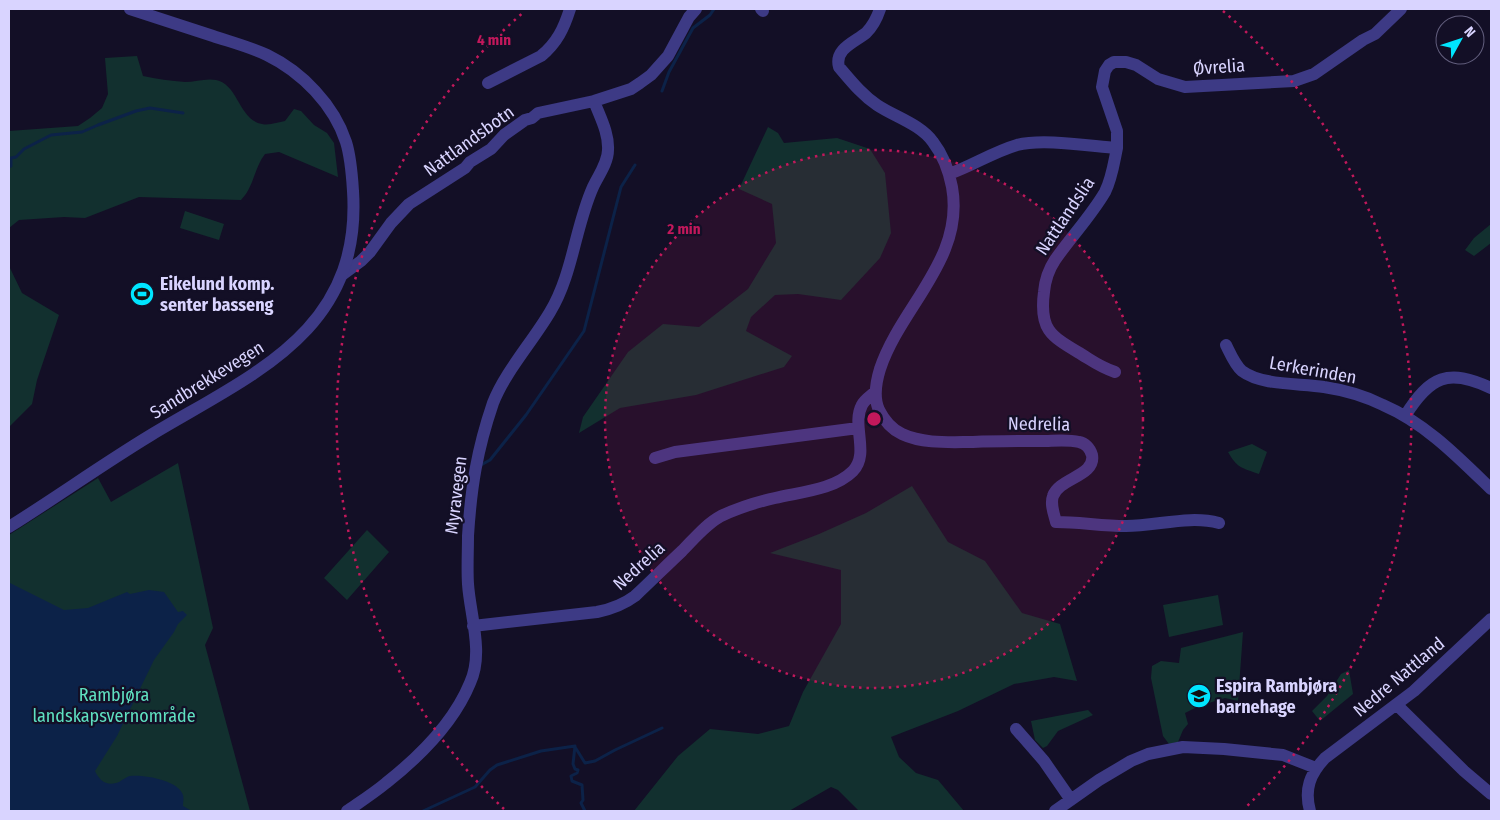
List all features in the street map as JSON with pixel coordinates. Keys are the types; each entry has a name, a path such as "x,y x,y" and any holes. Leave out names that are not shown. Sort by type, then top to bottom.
{"street":[{"name":"Sandbrekkevegen","path":"9,527 125,451 271,363 304,333 317,318 342,275 352,227 354,200 352,177 347,147 342,134 317,93 293,71 268,55 130,9"},
{"path":"488,83 541,56 548,50 560,36 570,9"},
{"name":"Nattlandsbotn","path":"342,275 361,261 391,223 409,204 465,168 470,162 491,149 504,135 525,120 538,114 594,101 631,89 651,75 668,56 689,17 696,9"},
{"path":"880,9 872,26 841,52 838,62 839,68 866,97 884,110 920,129 933,141 949,174 966,168 1000,151 1032,142 1117,148"},
{"name":"Øvrelia","path":"1117,148 1117,131 1102,87 1105,71 1114,62 1126,62 1136,65 1158,79 1185,88 1294,81 1314,74 1363,40 1375,34 1401,9"},
{"name":"Myravegen","path":"347,811 388,782 404,768 442,728 467,692 474,669 475,651 468,584 468,554 471,494 476,457 494,402 500,390 539,331 559,294 589,196 608,153 606,132 594,101"},
{"name":"Nattlandslia","path":"1115,372 1100,367 1057,339 1045,324 1042,308 1048,273 1054,261 1106,190 1111,177 1117,148"},
{"name":"Nedrelia","path":"949,174 954,206 954,220 951,233 939,266 890,344 877,379 875,392 878,407 883,418 900,434 916,438 940,441 1064,441 1078,442 1085,445 1092,456 1091,463 1087,469 1060,486 1052,497 1056,522 1126,526 1195,519 1219,523"},
{"name":"Lerkerinden","path":"1226,345 1242,370 1254,377 1326,387 1354,394 1382,404 1405,416 1433,436 1491,489"},
{"path":"1405,416 1422,392 1441,379 1462,377 1472,379 1491,388"},
{"name":"Nedrelia","path":"473,626 613,609 635,596 702,530 720,517 773,499 819,488 846,476 858,463 860,450 858,428 861,407 865,400 875,392"},
{"path":"655,458 675,452 858,428"},
{"name":"Nedre Nattland","path":"1310,811 1307,796 1308,785 1316,768 1325,758 1414,691 1491,619"},
{"path":"1397,705 1491,794"},
{"path":"1016,729 1044,761 1071,800"},
{"path":"1055,811 1130,761 1148,754 1183,747 1242,750 1283,755 1316,768"}],"green space":[{"path":"137,56 143,76 180,82 216,80 223,83 229,88 248,116 262,124 285,121 294,109 301,111 314,125 327,133 334,143 338,177 279,152 265,154 258,165 249,189 241,200 139,197 85,218 64,217 19,220 9,228 9,131 78,126 102,108 108,94 105,58"},
{"path":"768,127 778,133 784,143 837,138 870,149 885,173 891,233 880,258 841,300 798,294 775,295 751,317 746,331 792,356 784,367 696,395 620,408 579,433 583,417 628,352 663,324 699,327 748,289 776,243 772,204 739,189"},
{"path":"185,211 224,224 219,240 180,228"},
{"path":"1491,224 1491,243 1474,256 1465,250 1474,238"},
{"path":"9,266 22,293 59,315 37,380 32,404 9,427"},
{"path":"1252,444 1267,452 1259,474 1240,467 1228,452"},
{"name":"Rambjøra landskapsvernområde","path":"178,463 213,628 205,645 250,811 9,811 9,535 98,478 111,502"},
{"path":"912,486 948,542 985,561 1022,613 1060,624 1077,681 1054,677 1014,684 958,711 891,737 899,757 916,773 938,780 964,811 859,811 838,790 831,787 789,811 634,811 678,756 710,729 758,734 789,726 803,692 841,624 841,570 770,553 866,513"},
{"path":"367,530 389,552 347,600 324,578"},
{"path":"1218,595 1223,625 1169,637 1163,605"},
{"path":"1243,632 1238,701 1225,698 1199,706 1185,713 1188,724 1178,742 1169,744 1163,736 1151,678 1152,666 1161,661 1179,663 1181,648"},
{"path":"1349,670 1353,694 1320,721 1312,711 1327,696 1341,674"},
{"path":"1088,710 1093,715 1058,731 1047,746 1043,748 1035,740 1031,721"}],"water":[{"path":"10,583 64,610 88,608 127,592 130,594 149,590 164,592 178,612 183,611 187,615 178,624 154,660 117,736 95,771 101,780 109,784 136,776 151,777 168,782 180,790 183,796 183,806 190,810 201,811 9,811"}],"waterway":[{"path":"662,91 669,72 693,28 710,15 714,9"},
{"path":"9,167 11,166 11,158 16,157 24,149 51,135 82,132 136,111 150,108 183,113"},
{"path":"481,465 490,460 526,415 584,331 621,187 635,165"},
{"path":"575,747 585,763 595,761 662,728"},
{"path":"423,811 475,787 497,765 541,751 575,746 573,764 575,769 578,770 577,773 571,776 572,781 582,785 583,800 581,803 585,811"}],"place":[{"name":"Eikelund komp. senter basseng","path":"142,294"},
{"name":"Espira Rambjøra barnehage","path":"1199,696"}]}
